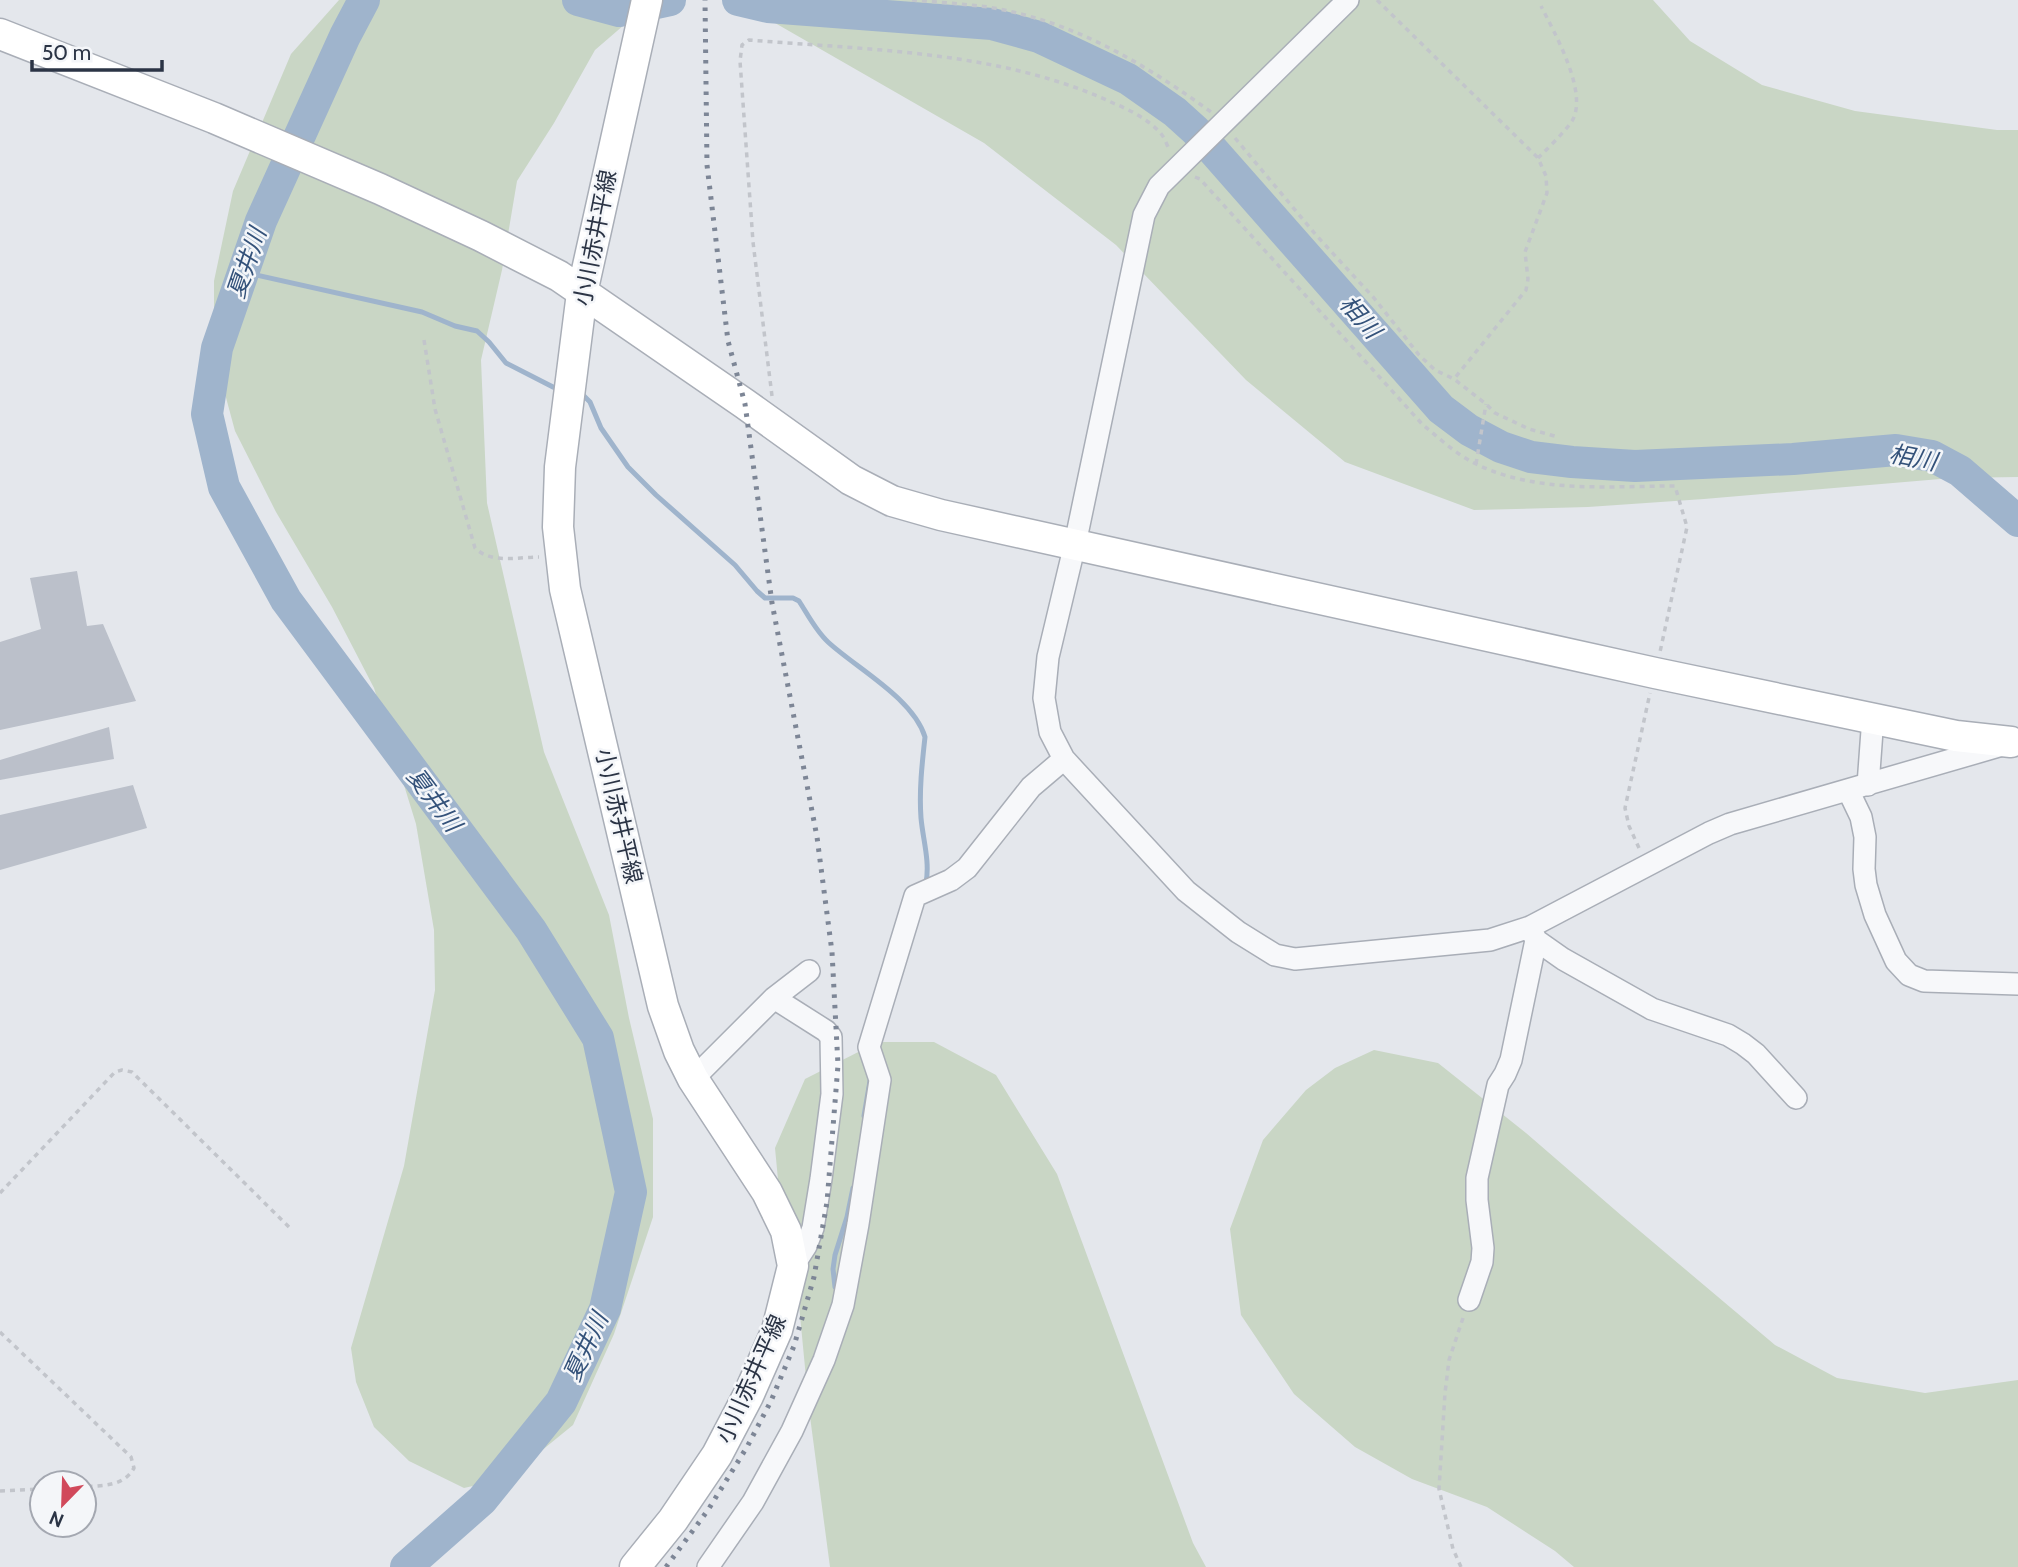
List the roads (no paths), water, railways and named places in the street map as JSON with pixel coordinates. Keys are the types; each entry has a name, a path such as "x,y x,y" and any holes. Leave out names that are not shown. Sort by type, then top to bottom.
{"street":[{"name":"小川赤井平線","path":"635,1567 673,1520 718,1455 777,1330 793,1266 786,1231 767,1192 693,1079 679,1051 663,1006 565,589 558,527 560,467 582,293 647,0"},
{"path":"1348,0 1159,186 1144,215 1075,544 1048,657 1044,698 1050,733 1065,759 1186,891 1238,932 1275,955 1295,959 1460,944 1533,934 1709,833 1730,824 2014,741"},
{"path":"0,34 214,118 380,189 559,276 851,480 892,500 941,515 1655,673 1956,736 2014,741"},
{"path":"1873,717 1858,787 1865,837 1864,869 1875,915 1896,961 1909,975 1924,981 2018,984"},
{"path":"708,1567 753,1502 792,1431 824,1360 843,1305 880,1080 869,1047 915,896 951,880 967,868 1031,788 1065,759"},
{"path":"1533,934 1563,959 1652,1009 1728,1035 1743,1044 1756,1054 1796,1098"},
{"path":"1469,1300 1482,1262 1483,1248 1477,1178 1497,1085 1511,1060 1533,934"},
{"path":"693,1079 774,998 808,971"},
{"path":"774,998 826,1031 831,1037 832,1094 813,1228 806,1246 793,1266"}],"waterway":[{"name":"夏井川","path":"364,0 261,221 217,348 207,414 224,487 286,600 531,930 598,1038 631,1192 605,1309 561,1402 482,1500 406,1567"},
{"name":"相川","path":"578,0 619,11 670,0"},
{"name":"相川","path":"738,0 768,7 992,24 1039,37 1128,79 1175,112 1196,131 1441,409 1469,430 1501,447 1531,457 1635,466 1793,459 1896,450 1932,456 1960,471 2018,521"},
{"path":"243,272 422,312 455,326 477,331 506,363 561,389"},
{"path":"581,393 590,402 601,428 628,467 656,495 735,565 765,598 793,598 799,601 824,638 896,697 919,723 925,737 920,798 927,859 926,883"},
{"path":"864,1116 870,1081"},
{"path":"835,1287 835,1255 853,1188"}],"railway":[{"path":"666,1567 708,1510 747,1447 771,1401 794,1346 814,1277 827,1202 838,1065 832,952 817,837 772,603 745,404 728,341 707,165 705,0"}]}
